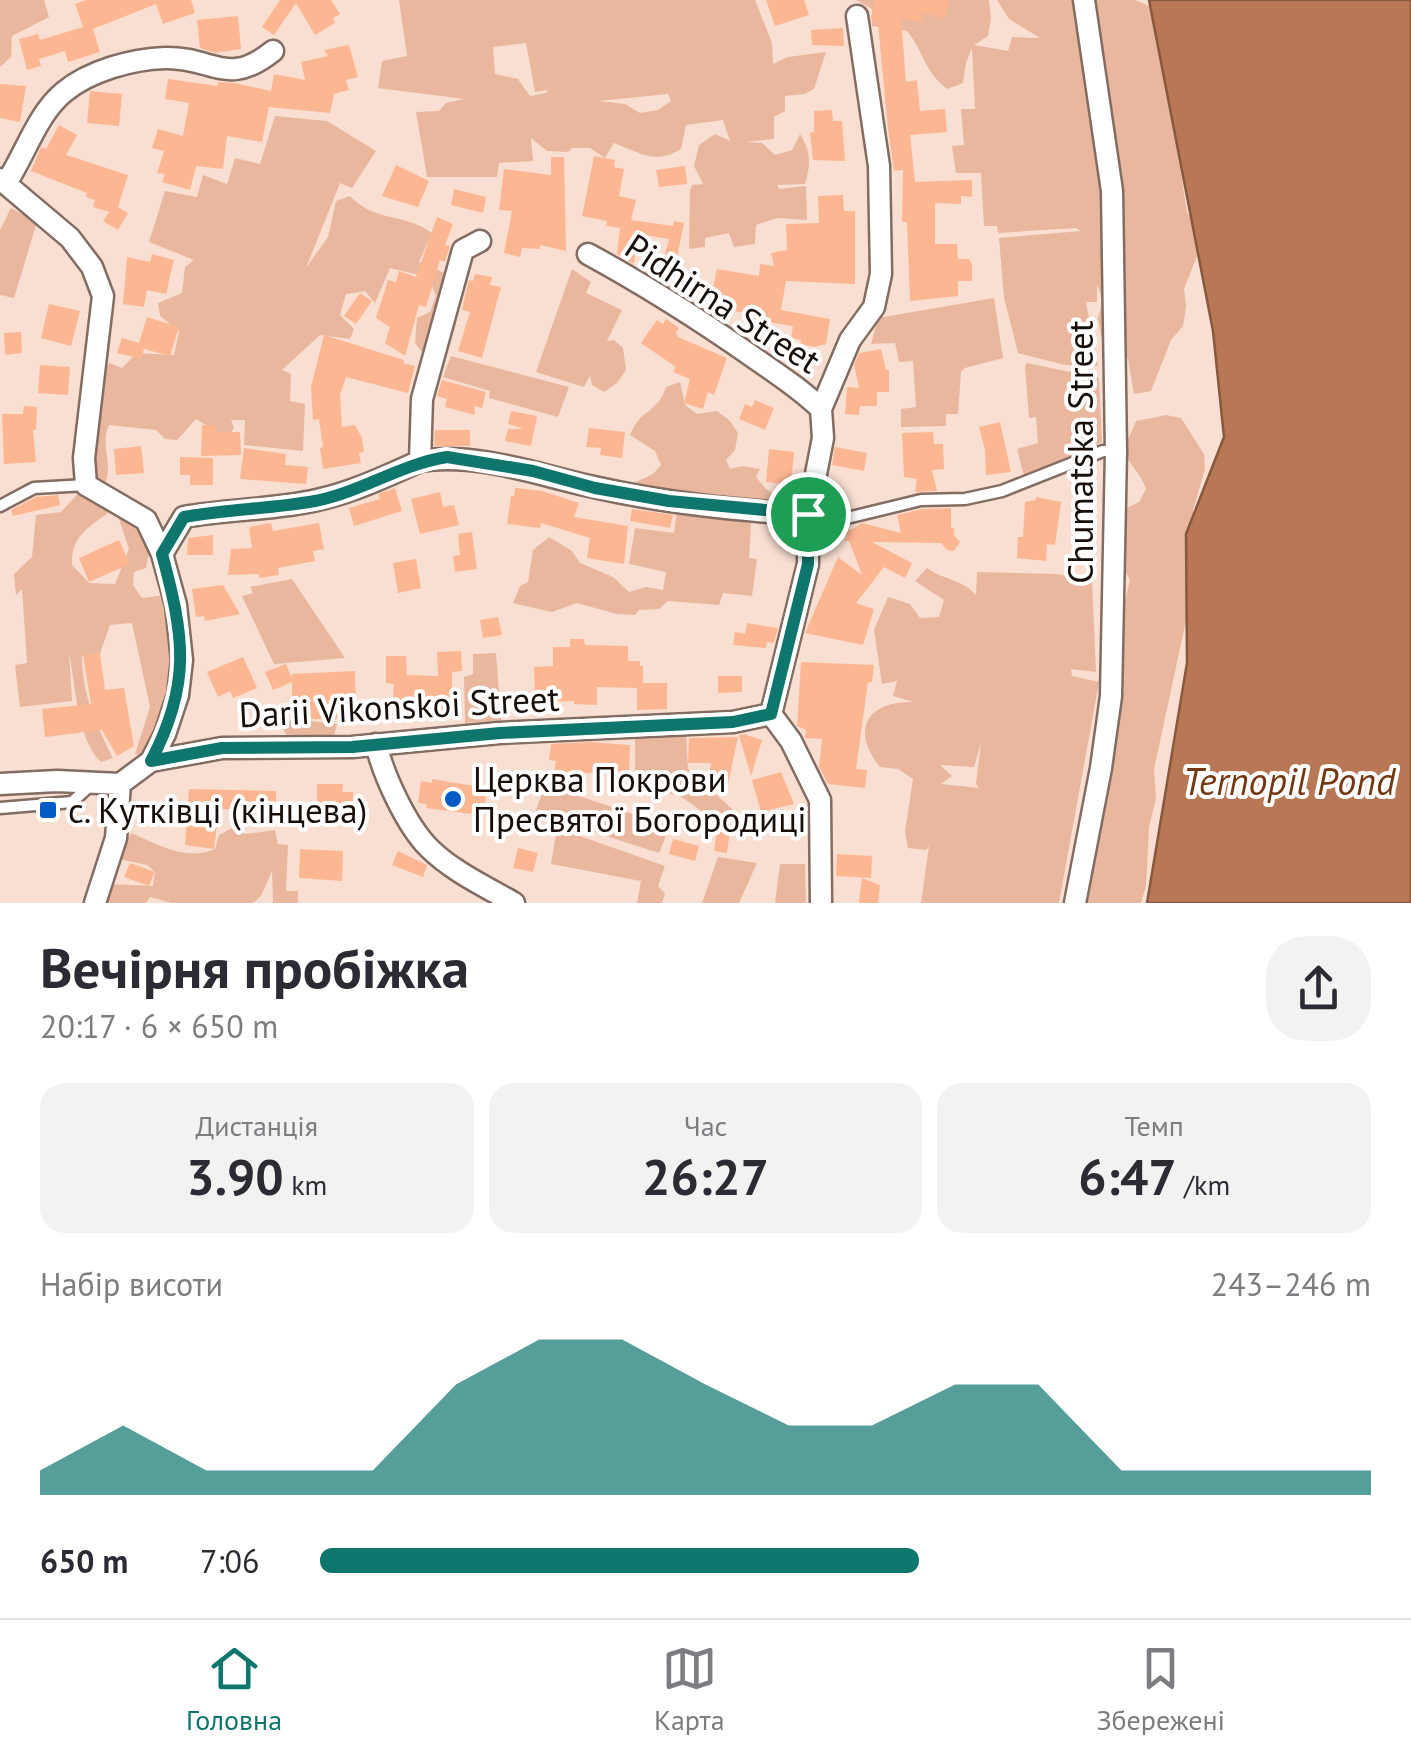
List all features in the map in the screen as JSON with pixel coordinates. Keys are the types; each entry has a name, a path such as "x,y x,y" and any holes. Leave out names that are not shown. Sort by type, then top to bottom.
{"street":[{"name":"Chumatska Street","path":"1075,903 1101,768 1110,696 1116,451 1112,191 1084,0"},
{"name":"Pidhirna Street","path":"771,714 808,564 808,514 823,438 821,410 850,340 874,306 881,274 879,166 853,8"},
{"path":"7,784 120,784 151,761 165,734 178,695 182,660 176,605 162,554 146,520 86,485 86,440 103,296 92,268 70,238 3,181 62,93 88,77 126,64 166,58 237,71 252,68 273,52"},
{"path":"420,461 422,399 463,250 480,241"},
{"name":"Pidhirna Street","path":"588,254 648,287 739,347 807,395 821,410"},
{"path":"162,554 184,517 317,500 420,461 447,457 669,501 808,514"},
{"path":"771,714 791,740 820,800 820,903"},
{"name":"Darii Vikonskoi Street","path":"151,761 222,748 352,747 500,733 733,722 771,714"},
{"path":"376,744 380,763 396,796 428,847 514,903"},
{"path":"95,903 116,838 120,784"}],"lane":[{"path":"808,514 847,518 921,500 966,499 1002,492 1103,451 1116,451"},
{"path":"0,506 34,488 86,485"},
{"path":"0,808 72,802 93,783"},
{"path":"7,784 34,805"}],"shaded area":[{"path":"0,0 44,0 49,17 12,36 11,57 0,67"},
{"path":"399,0 755,0 772,43 773,64 788,57 826,52 814,89 785,96 785,111 774,117 774,139 747,142 762,143 775,155 792,150 800,134 809,158 805,184 777,185 779,189 806,186 807,220 777,218 756,225 755,244 734,247 729,233 705,238 705,247 689,249 690,191 692,185 703,184 694,166 699,145 715,134 730,141 723,120 686,125 681,149 663,156 648,156 614,143 605,158 590,148 547,151 531,138 533,161 499,163 497,177 427,177 416,112 439,111 446,103 464,99 378,88 382,61 407,56","holes":["526,43 535,92 548,90 546,93 530,96 518,79 495,74 493,47","668,94 671,101 658,110 640,113 625,104 599,101"]},
{"path":"856,0 989,0 988,36 974,45 1008,51 1012,37 1040,38 1009,19 997,0 1135,0 1149,6 1158,21 1187,213 1199,227 1197,256 1184,289 1183,326 1171,340 1151,391 1134,394 1128,359 1101,336 1098,318 1103,301 1097,284 1097,302 1086,302 1098,366 1065,365 1018,353 1004,298 999,238 1081,231 1076,228 998,233 997,226 984,226 981,173 956,173 952,146 964,145 961,109 975,109 972,48 963,83 947,89 933,75 907,31 872,26 872,9"},
{"path":"275,116 327,121 376,151 352,188 340,183 306,268 328,237 336,201 350,196 370,210 432,233 419,262 449,275 425,356 415,343 417,318 430,312 436,295 428,277 390,268 375,303 365,291 346,294 340,315 354,329 350,339 320,335 282,370 291,374 290,401 305,404 303,451 244,445 245,420 231,420 234,428 227,438 196,419 177,440 165,439 156,430 109,425 107,478 104,485 92,483 100,371 110,363 122,368 137,353 174,355 179,331 160,316 158,303 182,293 185,267 194,260 149,242 165,191 197,197 203,175 227,184 235,158 260,164"},
{"path":"11,208 37,222 14,298 0,295 0,230"},
{"path":"572,269 591,282 586,293 622,310 607,341 614,340 623,348 626,370 604,392 592,385 590,375 584,387 536,372"},
{"path":"994,298 1003,358 961,372 958,414 946,414 946,426 901,427 901,409 916,407 913,361 899,362 895,343 871,344 878,318"},
{"path":"451,356 569,387 558,417 489,398 490,391 443,377"},
{"path":"1027,363 1099,378 1102,442 1024,476 1017,449 1038,443 1036,417 1029,418"},
{"path":"680,382 685,405 697,414 717,411 738,433 735,450 726,460 730,469 760,469 756,477 766,489 796,508 796,518 789,527 633,501 636,482 661,465 655,451 630,435 639,420 658,403 666,387"},
{"path":"1166,415 1181,418 1204,454 1205,469 1193,510 1199,544 1154,769 1156,798 1149,827 1146,886 1141,903 1073,903 1095,786 1113,761 1117,745 1117,730 1111,716 1124,689 1119,675 1123,609 1130,580 1123,567 1121,523 1125,509 1139,502 1146,489 1124,449 1136,421"},
{"path":"86,485 102,489 108,513 77,540 72,565 89,583 115,584 129,549 118,516 130,512 151,543 146,568 134,572 133,585 142,598 167,595 174,671 147,756 135,754 150,707 132,623 110,625 100,653 82,656 87,696 113,758 101,762 87,741 69,652 72,701 20,707 15,665 27,663 22,589 16,595 14,574 32,557 36,515 61,512"},
{"path":"677,511 751,523 749,558 757,559 752,596 723,593 719,605 668,601 659,609 639,610 635,615 577,603 552,612 513,603 520,586 528,582 533,550 549,537 572,551 580,563 613,577 629,592 646,587 663,590 666,572 629,564 635,528 674,533"},
{"path":"927,568 976,595 977,572 1056,574 1092,580 1096,672 1071,669 1072,676 1099,682 1059,903 921,903 929,846 926,850 908,848 905,831 913,779 898,769 880,767 871,754 865,730 874,712 897,703 913,702 893,696 897,681 882,684 874,630 888,597 910,604 920,618 939,617 944,600 915,581","holes":["981,743 976,784 979,788 941,784 952,776 940,765 974,767"]},
{"path":"292,579 345,658 274,664 242,596 253,593 250,587"},
{"path":"496,653 501,720 465,723 464,677 473,674 473,654"},
{"path":"295,719 337,724 333,739 289,742 281,723"},
{"path":"686,732 688,769 732,809 719,823 680,796 635,786 635,734"},
{"path":"545,785 670,826 659,853 535,813"},
{"path":"232,828 246,834 275,830 278,844 288,845 286,891 298,891 298,903 273,903 272,871 261,896 253,903 172,903 150,897 146,903 103,903 111,884 153,886 155,872 147,865 119,859 131,833 172,850 194,854 215,849 219,835"},
{"path":"557,828 665,866 658,886 665,893 662,903 637,903 641,881 551,864"},
{"path":"718,857 757,863 739,903 702,903"},
{"path":"780,864 805,864 806,903 775,903"}],"water":[{"name":"Ternopil Pond","path":"1149,0 1411,0 1411,903 1147,903 1187,663 1186,534 1224,437 1213,331"}],"building":[{"path":"86,0 191,0 195,13 163,24 156,4 93,29 100,52 68,62 65,51 39,59 41,66 27,70 19,39 38,34 40,40 83,27 75,4"},
{"path":"280,0 331,0 340,14 333,18 335,23 315,35 296,3 274,35 262,27"},
{"path":"766,0 804,0 809,15 775,26"},
{"path":"875,0 949,0 945,18 923,13 921,22 901,18 906,82 917,80 920,111 945,109 947,132 910,135 915,182 972,180 972,197 961,196 961,204 935,203 935,244 957,244 958,259 969,259 972,264 972,281 958,281 958,296 910,301 907,222 902,222 903,170 894,171 878,24 871,18"},
{"path":"238,16 241,49 215,53 200,48 197,20"},
{"path":"843,28 844,46 812,45 811,30"},
{"path":"349,45 358,77 346,80 349,90 334,94 330,113 269,107 262,142 227,136 223,169 196,166 190,190 162,182 165,174 157,173 164,151 152,148 158,129 183,136 189,103 165,99 168,79 218,86 218,82 234,83 271,91 274,74 305,80 301,62 328,56 324,50"},
{"path":"0,84 26,86 20,122 0,118"},
{"path":"90,91 122,94 119,126 87,123"},
{"path":"832,110 833,121 842,121 845,161 813,160 810,133 814,132 814,111"},
{"path":"59,125 77,135 66,155 128,175 118,207 128,213 118,230 103,221 109,212 93,207 95,200 86,197 87,193 31,171 41,147 46,149"},
{"path":"594,156 615,160 614,167 624,169 619,196 636,200 631,220 673,226 674,221 684,223 671,287 659,279 669,239 638,234 632,263 617,254 620,228 582,216"},
{"path":"551,157 564,157 566,251 540,245 540,249 522,248 520,257 504,253 512,211 499,210 504,169 551,175"},
{"path":"396,165 429,181 418,207 382,196"},
{"path":"685,166 687,184 659,187 656,170"},
{"path":"454,189 486,197 483,213 451,205"},
{"path":"843,195 844,211 855,211 855,284 786,281 781,310 830,319 826,344 800,344 801,340 791,338 793,326 709,307 717,269 759,276 760,264 774,266 771,253 787,250 786,224 819,223 818,196"},
{"path":"437,217 453,224 445,245 450,246 445,262 440,260 426,307 419,305 405,356 385,343 390,327 376,318 388,280 396,282 399,271 416,277"},
{"path":"152,254 174,260 166,294 147,290 144,307 123,304 127,257 150,262"},
{"path":"475,274 492,277 490,285 501,287 482,358 458,351 470,312 462,310 465,296"},
{"path":"360,293 372,301 356,324 344,316"},
{"path":"49,304 80,311 71,346 41,338"},
{"path":"147,317 179,327 170,356 144,349 141,359 117,353 122,338 139,343"},
{"path":"666,319 679,328 678,337 727,358 714,395 708,392 703,409 684,403 690,379 673,372 676,367 641,343 657,320 663,324"},
{"path":"21,332 22,353 5,355 4,333"},
{"path":"324,335 415,366 408,393 346,377 340,395 342,427 355,425 364,452 359,453 361,463 323,469 319,419 313,420 311,387"},
{"path":"881,349 889,370 889,392 877,392 877,406 860,406 859,415 845,414 847,387 859,388 854,365 859,353"},
{"path":"40,365 70,367 68,395 38,393"},
{"path":"442,380 486,392 482,408 474,406 475,415 445,407 447,399 437,396"},
{"path":"755,400 774,408 765,430 739,419 745,404 752,407"},
{"path":"24,406 37,407 33,430 36,462 4,464 2,414 23,414"},
{"path":"511,411 537,416 531,446 505,441 508,429 524,429 508,424"},
{"path":"1000,422 1011,472 986,475 979,427"},
{"path":"202,425 217,426 216,432 240,432 241,455 201,456"},
{"path":"589,428 625,432 622,458 600,455 601,448 586,447"},
{"path":"435,430 470,430 470,446 434,446"},
{"path":"933,432 934,444 943,444 944,469 932,470 937,491 915,492 917,479 904,477 902,433"},
{"path":"141,446 144,473 116,475 114,449"},
{"path":"835,447 867,453 864,471 832,465"},
{"path":"244,448 286,454 285,465 308,467 306,484 240,479"},
{"path":"769,449 794,452 791,485 766,482"},
{"path":"180,457 213,458 213,485 190,485 190,475 180,475"},
{"path":"395,488 402,511 354,526 349,508 380,499 378,494"},
{"path":"515,488 542,491 579,503 574,517 628,526 624,564 587,558 590,538 541,523 540,528 507,524"},
{"path":"440,492 443,507 454,505 459,525 420,534 411,499"},
{"path":"58,495 60,505 13,516 11,510 36,497"},
{"path":"1036,497 1061,502 1055,545 1047,544 1046,561 1017,558 1025,502"},
{"path":"951,508 951,528 960,542 954,551 941,543 872,542 912,563 905,578 884,567 856,603 874,609 863,645 805,633 838,557 862,575 849,541 844,541 844,527 851,530 862,523 901,533 897,515"},
{"path":"632,509 673,515 670,528 630,521"},
{"path":"271,523 273,531 319,523 324,549 313,551 315,561 278,568 279,575 228,575 231,549 252,548 249,527"},
{"path":"472,532 477,569 455,572 453,556 460,555 458,534"},
{"path":"213,535 213,555 187,555 188,538"},
{"path":"119,540 130,564 89,582 79,558"},
{"path":"416,559 421,588 398,593 393,563"},
{"path":"223,585 240,614 205,621 204,616 196,617 192,589"},
{"path":"498,617 502,635 483,638 480,620"},
{"path":"747,623 778,628 774,643 767,642 766,648 733,645 735,632 745,634"},
{"path":"570,639 584,639 585,645 628,646 628,661 640,661 643,666 643,683 667,683 667,709 637,710 637,688 597,687 597,705 535,702 534,667 553,666 553,647 570,647"},
{"path":"461,651 462,671 452,672 452,716 441,716 440,712 392,715 394,684 386,683 386,656 406,656 407,675 438,676 437,652"},
{"path":"100,653 105,690 124,688 134,746 117,756 102,730 45,737 42,709 91,704 83,655"},
{"path":"243,657 257,688 233,698 230,691 218,697 207,672"},
{"path":"801,662 874,665 872,682 868,682 856,769 867,770 865,788 828,784 819,767 822,739 805,738 806,730 797,726"},
{"path":"286,664 292,679 292,674 355,671 356,719 295,719 292,682 273,690 265,672"},
{"path":"718,676 742,676 742,692 718,693"},
{"path":"739,735 762,740 751,776"},
{"path":"738,737 728,784 708,779 711,763 688,763 689,738"},
{"path":"551,744 630,745 629,774 554,772 556,761 549,760"},
{"path":"781,772 794,804 761,812 752,780"},
{"name":"Церква Покрови Пресвятої Богородиці","path":"432,779 486,788 485,810 472,809 471,814 426,808 427,804 418,803 421,781 432,783"},
{"path":"317,784 343,784 342,792 353,792 353,824 317,824"},
{"path":"189,789 276,791 276,810 219,809 214,849 185,845"},
{"path":"717,828 730,830 727,853 714,851"},
{"path":"673,839 699,846 695,861 669,854"},
{"path":"518,848 538,853 533,872 513,868"},
{"path":"300,849 343,851 342,881 299,878"},
{"path":"398,851 427,865 423,877 392,865"},
{"path":"837,854 872,856 871,878 836,876"},
{"path":"130,863 155,872 149,886 124,877"},
{"path":"862,878 880,885 878,903 859,903"}],"place":[{"name":"Церква Покрови Пресвятої Богородиці","path":"453,799"},
{"name":"с. Кутківці (кінцева)","path":"48,810"}],"route":[{"path":"447,457 669,501 808,514 808,564 771,714 733,722 500,733 352,747 222,748 151,761 178,695 182,660 176,605 162,554 184,517 317,500 420,461 447,457"}]}
